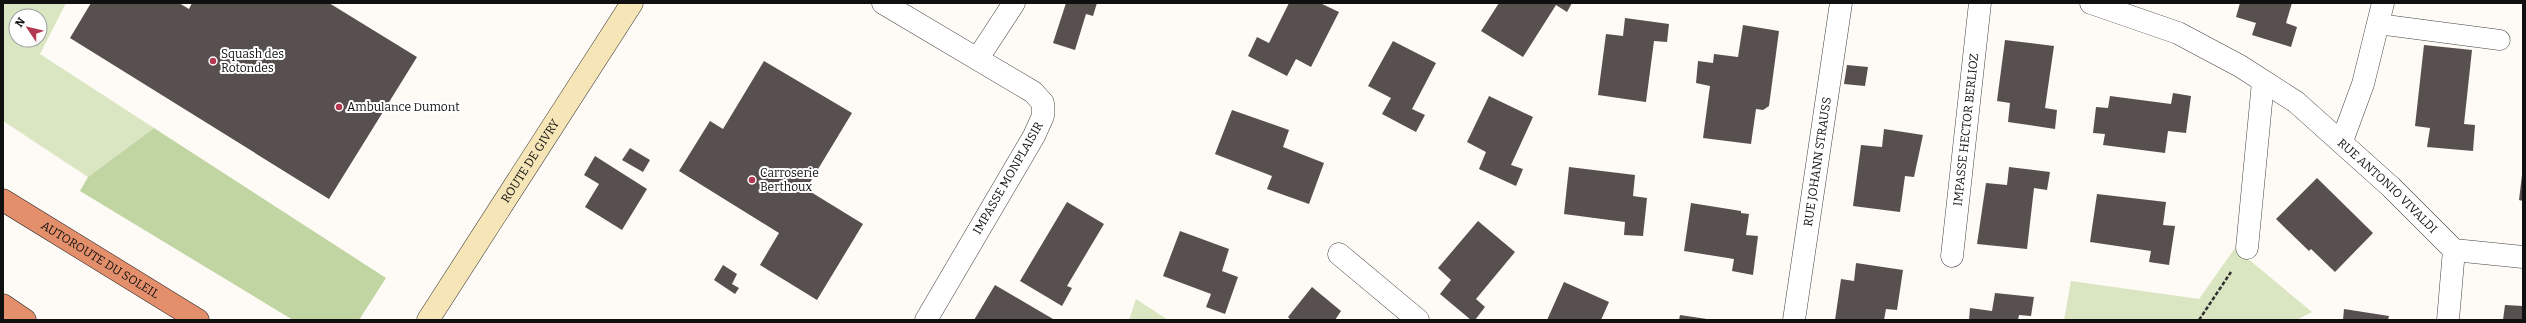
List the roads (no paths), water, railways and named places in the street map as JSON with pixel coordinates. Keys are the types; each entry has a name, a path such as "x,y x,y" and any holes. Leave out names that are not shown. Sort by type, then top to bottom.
{"highway":[{"name":"AUTOROUTE DU SOLEIL","path":"3,200 198,320"},
{"path":"3,305 25,320"}],"main road":[{"name":"ROUTE DE GIVRY","path":"428,320 632,3"}],"street":[{"name":"IMPASSE MONPLAISIR","path":"882,3 978,58 1033,92 1043,103 1043,116 1034,136 926,320"},
{"path":"978,58 1014,3"},
{"name":"RUE JOHANN STRAUSS","path":"1794,320 1840,3"},
{"name":"IMPASSE HECTOR BERLIOZ","path":"1952,256 1980,3"},
{"name":"RUE ANTONIO VIVALDI","path":"2091,3 2178,34 2240,66 2296,102 2342,141 2454,250"},
{"path":"2342,141 2363,84 2383,3"},
{"path":"2247,248 2263,82"},
{"path":"2448,320 2454,250 2523,257"},
{"path":"1339,254 1418,320"}],"lane":[{"path":"2378,24 2500,40"}],"place":[{"name":"Squash des Rotondes","path":"213,61"},
{"name":"Ambulance Dumont","path":"339,107"},
{"name":"Carroserie Berthoux","path":"752,180"}]}
